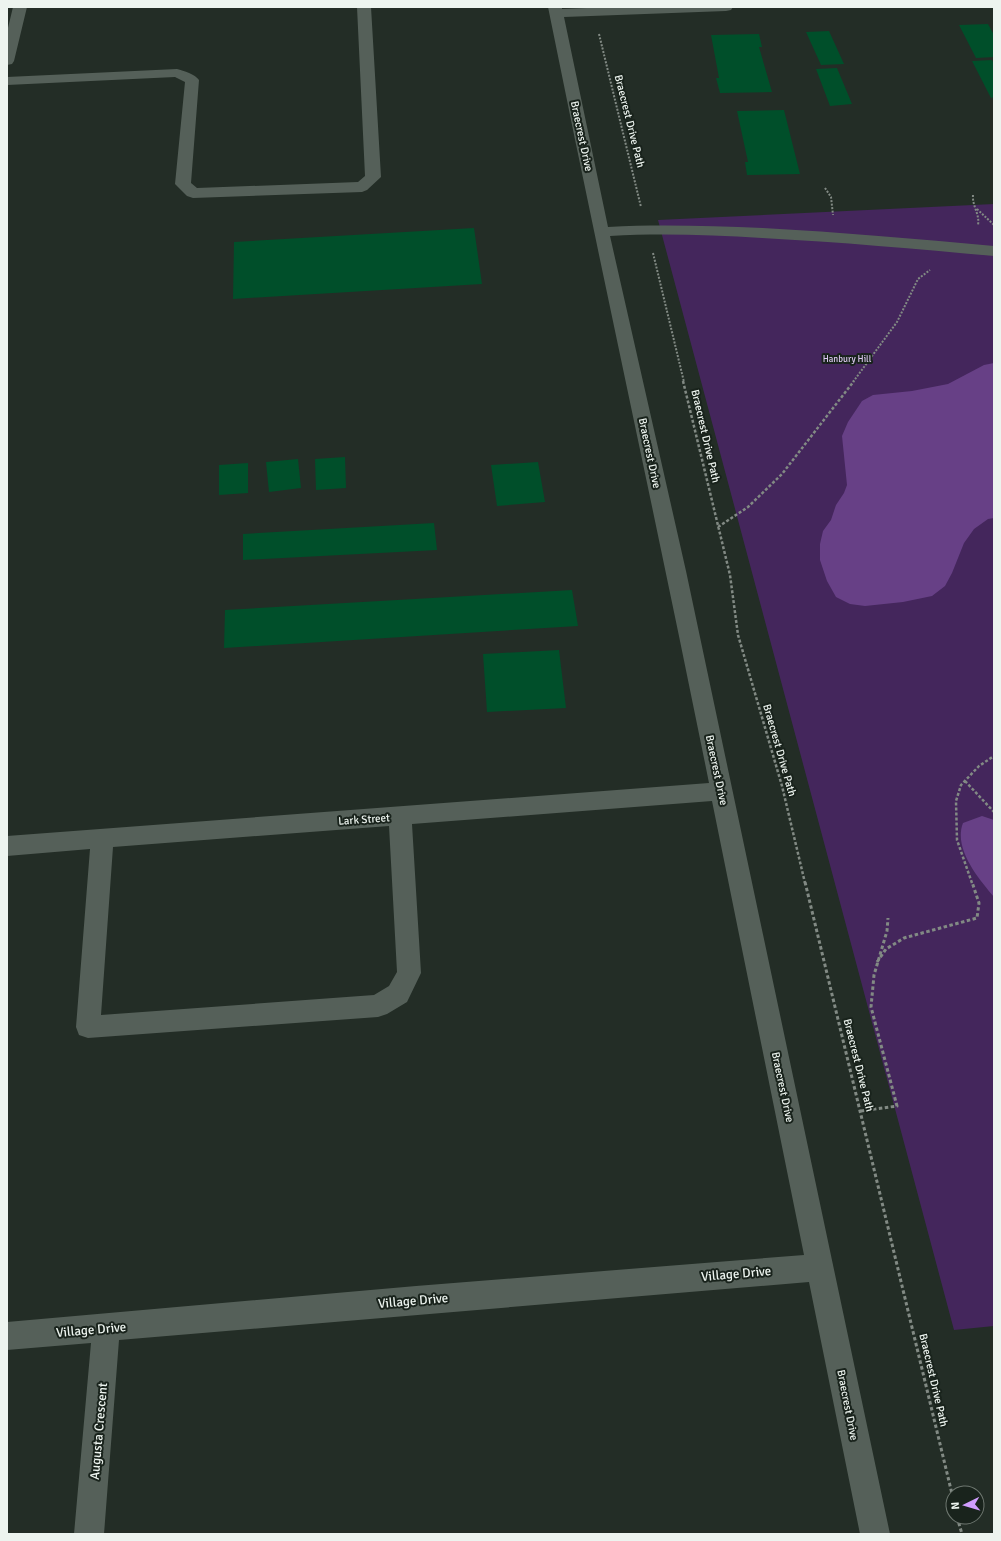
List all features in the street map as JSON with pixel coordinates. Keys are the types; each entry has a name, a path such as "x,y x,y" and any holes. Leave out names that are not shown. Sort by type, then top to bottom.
{"street":[{"path":"7,61 20,7"},
{"path":"7,81 177,74 192,80 183,184 193,193 362,187 373,177 364,7"},
{"path":"556,10 594,12 726,7"},
{"name":"Braecrest Drive","path":"556,10 602,232 676,571 875,1534"},
{"path":"602,232 687,230 836,237 994,251"},
{"name":"Lark Street","path":"7,846 722,791"},
{"path":"102,839 88,1027 378,1006 398,994 409,973 400,816"},
{"name":"Village Drive","path":"7,1336 820,1266"},
{"name":"Augusta Crescent","path":"89,1534 106,1328"}],"path":[{"name":"Braecrest Drive Path","path":"594,12 730,575 738,635 782,786 950,1485"},
{"path":"718,527 748,507 782,474 820,427 897,322 918,279 936,265 970,243 979,223 973,196"},
{"path":"974,203 978,211 994,225"},
{"path":"877,962 885,949 901,939 964,923 977,918 979,903 957,840 956,801 961,785 979,766 994,756"},
{"path":"965,781 994,812"},
{"path":"861,1111 897,1106 871,1009 872,990 877,962 889,927 888,918"}],"green space":[{"name":"Hanbury Hill","path":"994,204 994,1326 954,1330 658,220"}],"shaded area":[{"path":"994,363 994,518 988,519 974,529 964,543 945,586 932,596 903,602 865,606 850,604 836,597 827,581 820,560 820,544 823,531 831,520 836,505 844,493 847,485 842,436 848,422 862,401 873,395 912,391 948,384 984,365"},
{"path":"982,816 994,820 994,897 981,882 969,863 964,853 962,843 961,833 963,823"}],"building":[{"path":"988,24 994,35 994,57 976,58 959,25"},
{"path":"829,31 844,64 821,65 806,32"},
{"path":"759,34 762,47 759,47 772,92 720,93 716,78 719,78 711,35"},
{"path":"992,60 994,64 994,97 991,98 972,61"},
{"path":"837,68 852,104 830,106 816,69"},
{"path":"784,110 800,174 747,175 745,162 748,162 737,111"},
{"path":"474,228 482,284 233,299 234,242"},
{"path":"345,457 346,488 316,490 315,459"},
{"path":"298,459 301,488 269,492 266,462"},
{"path":"538,462 545,502 497,506 491,465"},
{"path":"248,463 248,493 219,495 219,465"},
{"path":"434,523 437,550 243,560 243,534"},
{"path":"572,590 578,626 224,648 225,610"},
{"path":"559,650 566,708 487,712 483,654"}]}
